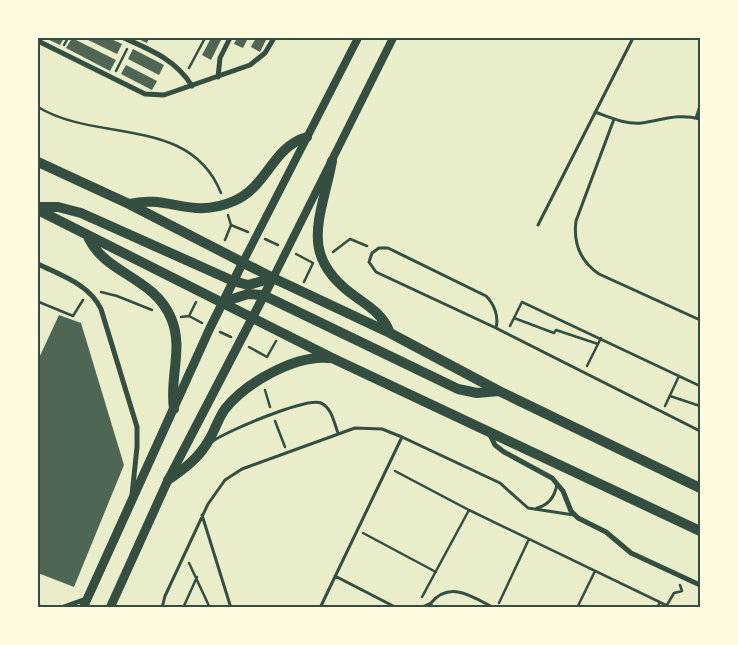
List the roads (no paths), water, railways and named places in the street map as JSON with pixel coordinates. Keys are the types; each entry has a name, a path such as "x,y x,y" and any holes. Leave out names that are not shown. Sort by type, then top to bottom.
{"main road":[{"path":"129,204 153,201 191,209 224,204 253,189 284,150 298,140 307,137"},
{"path":"332,161 320,212 318,246 320,255 332,276 350,293 379,314 390,332"},
{"path":"38,162 129,204 272,278 390,332 499,391 700,488"},
{"path":"38,208 58,207 81,213 234,281 248,285 272,278"},
{"path":"38,208 88,236 252,316 332,358 700,532"},
{"path":"88,236 101,255 154,292 171,318 177,340 172,390 174,409"},
{"path":"85,603 243,262"},
{"path":"112,606 168,480 272,278"},
{"path":"223,302 248,294 263,295 458,389 478,393 499,391"},
{"path":"168,480 189,466 204,448 226,408 262,380 295,361 332,358"}],"street":[{"path":"124,38 166,59 185,76 192,86"},
{"path":"218,77 220,58 230,38"},
{"path":"38,41 152,95 164,95 218,77 258,59 274,38"},
{"path":"243,262 358,38"},
{"path":"272,278 393,38"},
{"path":"38,264 89,291 101,309 135,418 137,447 131,504"},
{"path":"488,431 499,449 541,470 557,484 574,515 606,532 631,553 700,585"},
{"path":"61,608 85,603"}],"lane":[{"path":"538,225 632,38"},
{"path":"696,118 700,106"},
{"path":"595,112 614,119 640,123 678,115 700,120"},
{"path":"614,119 576,221 575,238 580,255 599,274 700,320"},
{"path":"496,328 497,319 494,308 486,296 388,248 375,250 369,262 376,272 496,328 583,374 700,431"},
{"path":"204,448 224,434 273,414 314,402 320,403 330,411 338,433"},
{"path":"162,608 165,596 202,515 218,488 233,474 355,428 373,427 402,436 507,487 522,505 574,515"},
{"path":"320,608 402,436"},
{"path":"535,509 548,503 553,497 557,484"},
{"path":"202,515 231,608"},
{"path":"335,576 397,608"},
{"path":"420,608 431,603 441,593 454,590 461,591 495,608"},
{"path":"431,603 432,608"}]}
